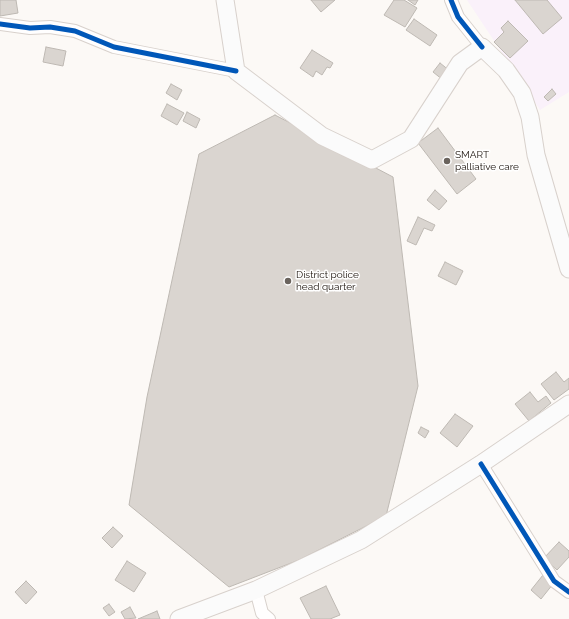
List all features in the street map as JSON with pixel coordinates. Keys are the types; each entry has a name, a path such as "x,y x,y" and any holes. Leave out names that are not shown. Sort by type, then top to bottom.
{"main road":[{"path":"225,0 236,71 322,136 372,160 411,139 460,63 482,47 506,70 522,93 530,117 536,155 569,269"},
{"path":"179,619 256,590 361,540 481,464 569,404"}],"street":[{"path":"451,0 458,17 482,47"},
{"path":"0,24 30,28 50,26 75,31 114,47 236,71"},
{"path":"481,464 554,581 569,592"},
{"path":"256,590 262,613 269,619"}],"shaded area":[{"path":"467,0 569,0 569,92 540,110"}],"building":[{"path":"0,0 16,0 18,13 0,16"},
{"path":"311,0 335,0 321,12"},
{"path":"394,0 404,0 417,8 405,27 384,15"},
{"path":"408,0 418,0 415,5"},
{"path":"515,0 547,0 562,18 543,34"},
{"path":"414,19 437,35 430,46 406,30"},
{"path":"508,21 528,41 510,58 494,42 504,32 501,28"},
{"path":"46,47 66,51 63,66 43,62"},
{"path":"312,50 333,63 330,68 327,67 322,75 316,71 313,77 300,68"},
{"path":"440,63 450,71 443,80 433,72"},
{"path":"171,84 182,90 177,100 166,93"},
{"path":"552,89 556,94 548,101 544,97"},
{"path":"167,104 184,113 177,125 161,116"},
{"path":"187,112 200,119 196,128 183,121"},
{"name":"District police head quarter","path":"275,115 393,177 418,386 386,516 299,560 229,587 129,505 147,397 199,154"},
{"name":"SMART palliative care","path":"438,128 476,179 457,194 418,143"},
{"path":"435,190 447,201 439,210 427,200"},
{"path":"418,217 435,225 432,231 424,228 416,245 407,241"},
{"path":"445,262 463,271 456,285 438,276"},
{"path":"556,372 564,382 569,378 569,389 554,400 541,384"},
{"path":"530,392 538,402 546,396 551,403 529,421 515,404"},
{"path":"455,414 473,426 457,447 440,433"},
{"path":"421,427 429,431 425,438 418,433"},
{"path":"113,527 123,536 112,548 102,538"},
{"path":"559,542 569,551 569,557 557,570 544,558"},
{"path":"127,561 146,573 134,592 115,580"},
{"path":"543,575 553,584 541,599 531,590"},
{"path":"26,581 37,592 26,604 15,592"},
{"path":"326,586 340,615 330,619 311,619 300,598"},
{"path":"109,604 115,612 109,616 103,608"},
{"path":"130,607 136,618 125,619 121,612"},
{"path":"157,611 160,619 138,619"}],"cycle path":[{"path":"451,0 458,17 482,47"},
{"path":"0,24 30,28 50,27 75,31 114,47 236,71"},
{"path":"481,464 554,581 569,592"}],"place":[{"name":"SMART palliative care","path":"447,161"},
{"name":"District police head quarter","path":"288,281"}]}
